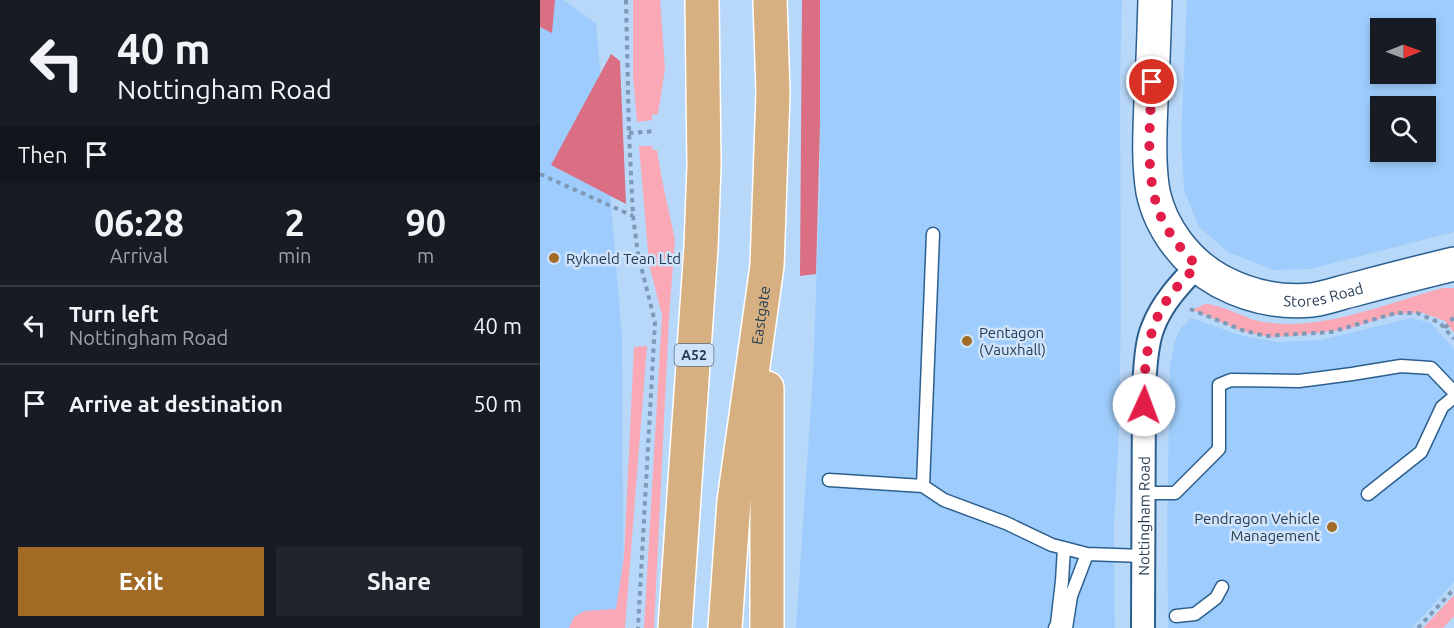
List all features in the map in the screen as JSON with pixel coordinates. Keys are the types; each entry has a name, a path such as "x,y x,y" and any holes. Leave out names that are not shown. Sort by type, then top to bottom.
{"main road":[{"name":"A52","path":"675,628 701,247 704,165 702,0"},
{"name":"Eastgate","path":"725,628 734,501 767,266 773,93 770,0"},
{"path":"767,266 767,628"}],"street":[{"path":"1155,0 1150,129 1153,193 1164,223 1176,244 1197,266"},
{"name":"Stores Road","path":"1197,266 1231,287 1260,297 1313,300 1454,264"},
{"name":"Nottingham Road","path":"1143,628 1144,383 1148,349 1153,327 1168,298 1197,266"}],"lane":[{"path":"923,486 933,234"},
{"path":"1143,493 1175,493 1219,449 1219,385 1231,380 1299,381 1401,366 1431,368 1454,392"},
{"path":"1368,494 1421,452 1442,407 1454,397"},
{"path":"829,480 923,486 944,500 1064,548 1087,554 1143,556"},
{"path":"1055,628 1064,548"},
{"path":"1066,628 1071,596 1087,554"},
{"path":"1176,616 1196,614 1216,598 1222,587"}],"path":[{"path":"626,0 633,216 638,254 656,322 638,628"},
{"path":"629,134 656,130"},
{"path":"540,174 633,216"},
{"path":"1454,317 1445,328 1454,339"},
{"path":"1418,628 1454,589"}],"shaded area":[{"path":"540,0 563,0 596,23 622,336 624,628 540,628"},
{"path":"540,0 555,0 552,33 540,27"},
{"path":"633,0 660,0 665,69 658,114 652,115 652,120 637,122 633,76"},
{"path":"802,0 820,0 820,124 816,274 800,276"},
{"name":"Pentagon (Vauxhall)","path":"820,0 1122,0 1121,308 1119,430 1114,527 1115,628 796,628 813,374 820,181"},
{"path":"1187,0 1454,0 1454,232 1310,269 1274,270 1228,252 1199,227 1184,190 1181,137"},
{"path":"611,54 620,61 626,204 551,165"},
{"path":"639,146 652,146 653,150 657,150 675,240 654,628 644,628 662,315 649,264"},
{"path":"1443,288 1454,288 1454,333 1445,321 1423,313 1408,313 1392,315 1347,329 1269,337 1242,331 1193,310 1206,304 1258,321 1286,324 1305,323 1325,321 1365,311"},
{"path":"1191,318 1243,336 1278,342 1320,340 1411,318 1431,323 1454,349 1454,582 1412,628 1168,628 1167,523 1170,366 1174,344 1180,329"},
{"path":"647,346 625,628 569,628 574,617 585,611 616,609 624,557 634,347"},
{"path":"1454,595 1454,616 1443,628 1423,628"}],"place":[{"name":"Rykneld Tean Ltd","path":"554,258"},
{"name":"Pentagon (Vauxhall)","path":"967,341"},
{"name":"Pendragon Vehicle Management","path":"1332,527"}],"route":[{"path":"1144,405 1144,383 1153,327 1168,298 1197,266 1176,244 1164,223 1153,193 1150,129 1152,82"}]}
